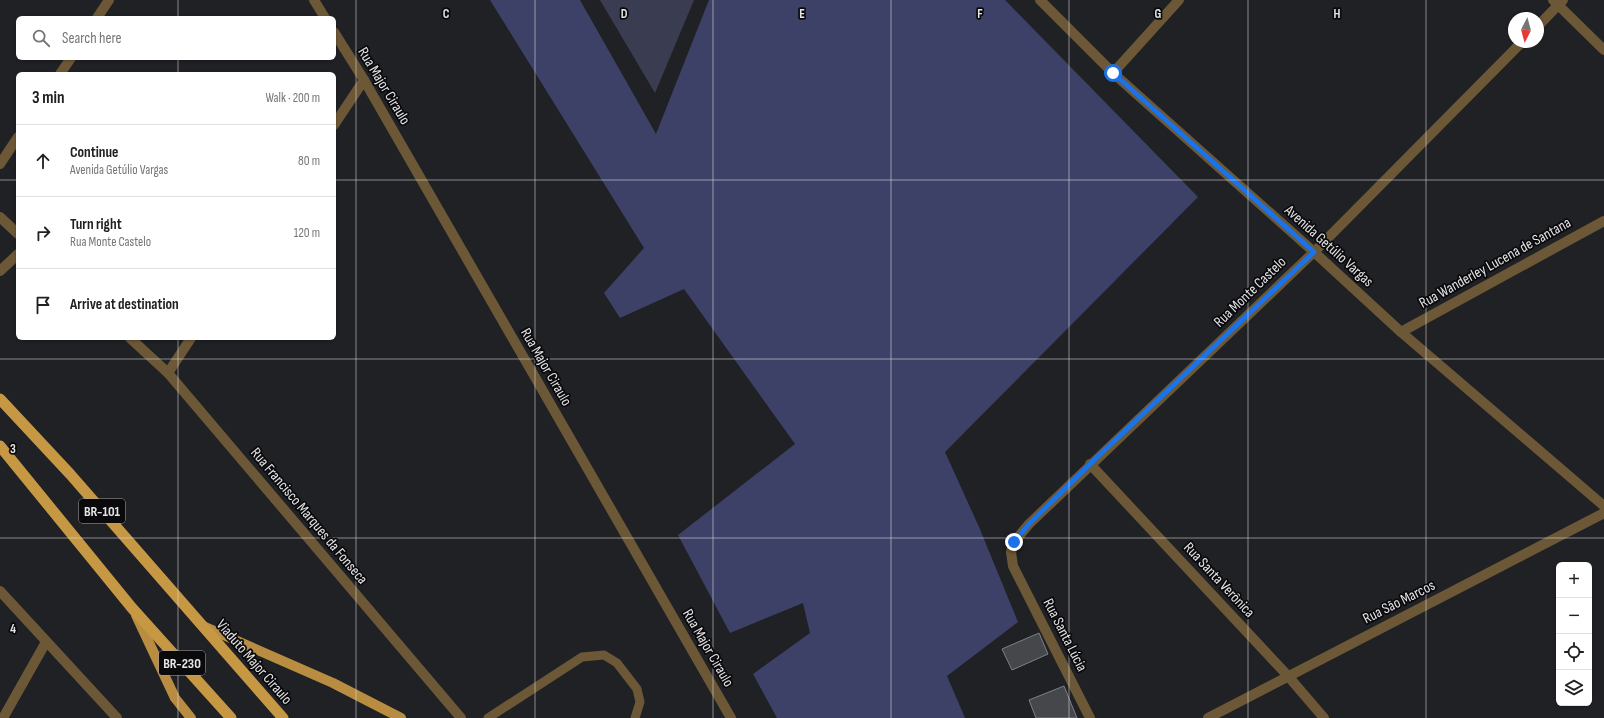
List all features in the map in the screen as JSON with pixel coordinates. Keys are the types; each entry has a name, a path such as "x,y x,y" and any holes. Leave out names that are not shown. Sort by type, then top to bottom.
{"highway":[{"name":"BR-101","path":"0,398 70,474 203,626"},
{"name":"BR-101","path":"0,446 132,608"},
{"name":"BR-230","path":"132,608 231,718"},
{"name":"Viaduto Major Ciraulo","path":"203,626 283,718"}],"main road":[{"path":"132,608 175,698 190,718"},
{"path":"203,626 333,683 401,718"}],"street":[{"path":"98,16 109,0"},
{"path":"314,0 324,16"},
{"name":"Avenida Getúlio Vargas","path":"1040,0 1113,73 1314,252 1401,332 1604,506"},
{"path":"1113,73 1179,0"},
{"path":"1544,19 1558,2 1604,50"},
{"name":"Rua Major Ciraulo","path":"336,35 364,80 730,718"},
{"name":"Rua Monte Castelo","path":"1013,566 1011,552 1014,542 1020,535 1090,464 1314,252 1516,48"},
{"path":"61,72 70,60"},
{"path":"336,122 364,80"},
{"path":"0,164 16,140"},
{"path":"0,217 16,232"},
{"name":"Rua Wanderley Lucena de Santana","path":"1401,332 1604,221"},
{"path":"0,271 16,256"},
{"name":"Rua Francisco Marques da Fonseca","path":"132,340 168,374 461,718"},
{"path":"168,374 191,340"},
{"name":"Rua Santa Verônica","path":"1090,464 1288,676 1324,718"},
{"name":"Rua São Marcos","path":"1208,718 1604,512"},
{"name":"Rua Santa Lúcia","path":"1013,566 1090,718"},
{"path":"0,591 117,718"},
{"path":"3,718 46,642"}],"lane":[{"path":"488,718 582,657 604,655 616,663 637,689 640,702 635,718"}],"shaded area":[{"path":"490,0 580,0 656,134 709,0 1005,0 1198,197 945,452 979,527 1018,622 947,676 965,718 777,718 753,674 810,633 803,603 730,633 678,535 795,444 684,289 620,318 604,293 644,248"},
{"path":"600,0 694,0 655,93"}],"building":[{"path":"1039,633 1048,654 1012,670 1002,649"},
{"path":"1064,686 1077,718 1036,718 1029,700"}],"route":[{"path":"1014,542 1029,524 1090,464 1314,252 1113,73"}]}
